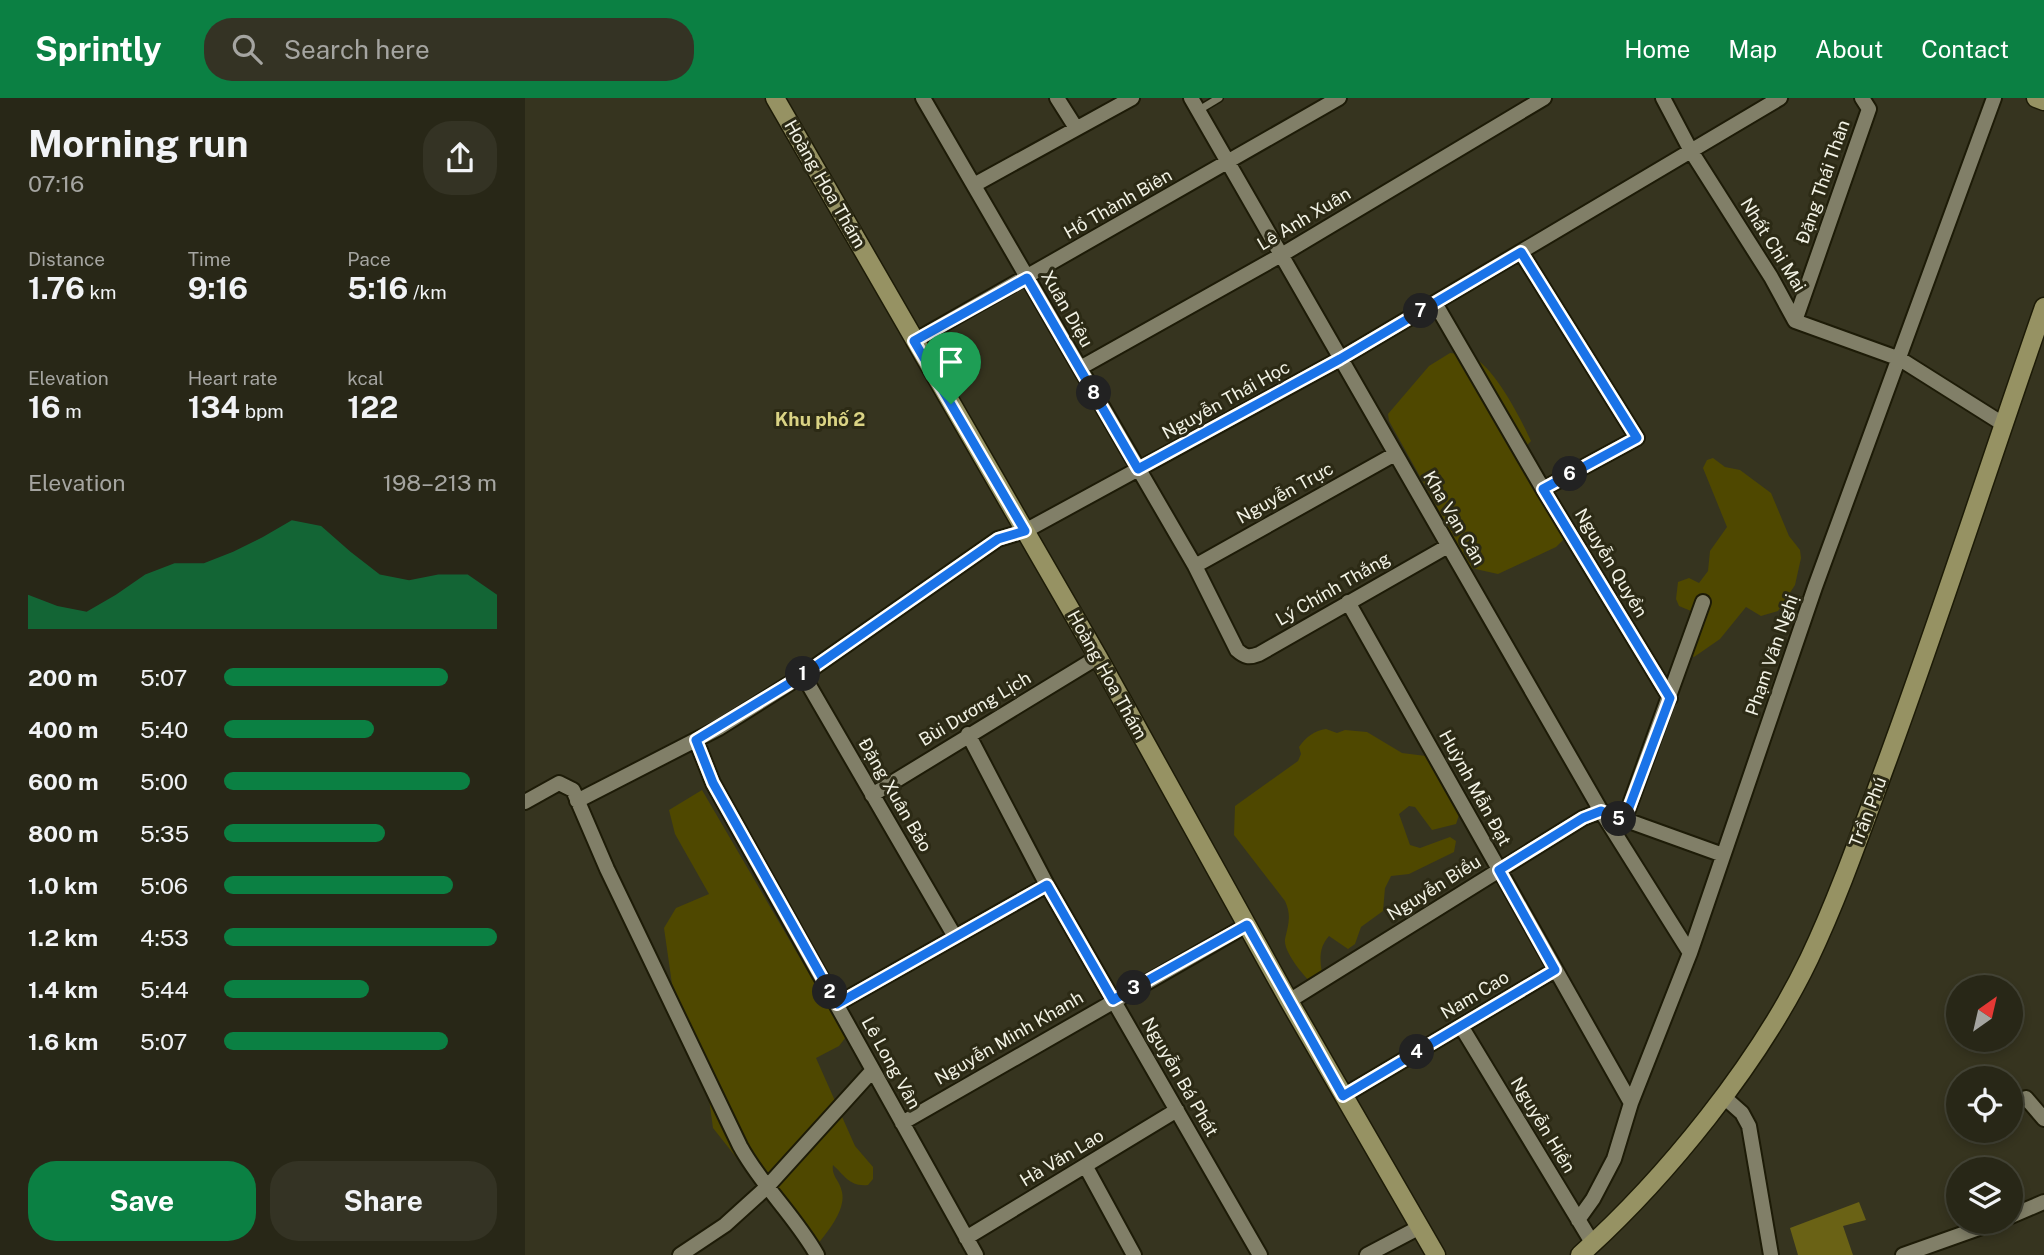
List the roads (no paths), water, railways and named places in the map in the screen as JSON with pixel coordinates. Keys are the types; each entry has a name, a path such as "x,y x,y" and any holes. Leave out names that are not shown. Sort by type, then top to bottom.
{"street":[{"name":"Hoàng Hoa Thám","path":"775,98 1098,657 1343,1096 1436,1255"},
{"name":"Xuân Diệu","path":"923,98 1195,566 1237,650"},
{"path":"1057,98 1076,128"},
{"path":"974,185 1132,98"},
{"name":"Hồ Thành Biên","path":"914,341 1230,163 1339,98"},
{"name":"Lê Anh Xuân","path":"1080,368 1283,254 1544,98"},
{"name":"Nhất Chi Mai","path":"1663,98 1691,151 1772,276 1795,321 1900,359 2003,424"},
{"name":"Nguyễn Thái Học","path":"577,801 696,740 803,675 998,539 1025,531 1340,359 1780,98"},
{"name":"Đặng Thái Thân","path":"1795,321 1869,109 1862,98"},
{"name":"Phạm Văn Nghị","path":"1578,1220 1605,1180 1620,1142 1630,1103 1690,953 1815,587 1994,98"},
{"path":"2036,98 2044,101"},
{"name":"Kha Vạn Cân","path":"1195,104 1601,811 1690,953"},
{"path":"1521,252 1637,438 1543,489"},
{"name":"Nguyễn Quyền","path":"1435,303 1543,489 1670,698"},
{"name":"Trần Phú","path":"1586,1249 1637,1198 1724,1097 1802,971 1829,910 1916,684 1976,514 2003,424 2044,307"},
{"name":"Nguyễn Trực","path":"1195,566 1395,454"},
{"name":"Lý Chính Thắng","path":"1237,650 1250,658 1259,654 1448,546"},
{"name":"Huỳnh Mẫn Đạt","path":"1348,602 1630,1103"},
{"path":"1624,821 1703,602"},
{"name":"Bùi Dương Lịch","path":"872,795 1098,657"},
{"name":"Đặng Xuân Bảo","path":"803,675 954,935"},
{"name":"Nguyễn Bá Phát","path":"968,734 1047,885 1259,1255"},
{"name":"Lê Long Vân","path":"696,740 713,783 976,1255"},
{"path":"525,802 559,783 573,790 607,869 740,1146 755,1172 817,1255"},
{"path":"1601,811 1723,855"},
{"name":"Nguyễn Biểu","path":"1289,1000 1583,818 1601,811"},
{"path":"837,1004 954,935 1047,885"},
{"name":"Nguyễn Minh Khanh","path":"902,1123 1247,925"},
{"name":"Nam Cao","path":"1343,1096 1555,970"},
{"name":"Nguyễn Hiền","path":"1461,1026 1578,1220 1586,1249"},
{"path":"680,1255 725,1225 767,1187 873,1070"},
{"path":"1724,1097 1742,1113 1749,1126 1771,1255"},
{"path":"2027,1098 2044,1119"},
{"name":"Hà Văn Lao","path":"966,1238 1177,1110"},
{"path":"1086,1167 1134,1255"},
{"path":"2023,1211 2044,1202"},
{"path":"1367,1255 1420,1227"},
{"path":"1903,1255 1962,1234"}],"lane":[{"path":"1195,104 1219,98"}],"district":[{"name":"Khu phố 2","path":"820,419"}]}
